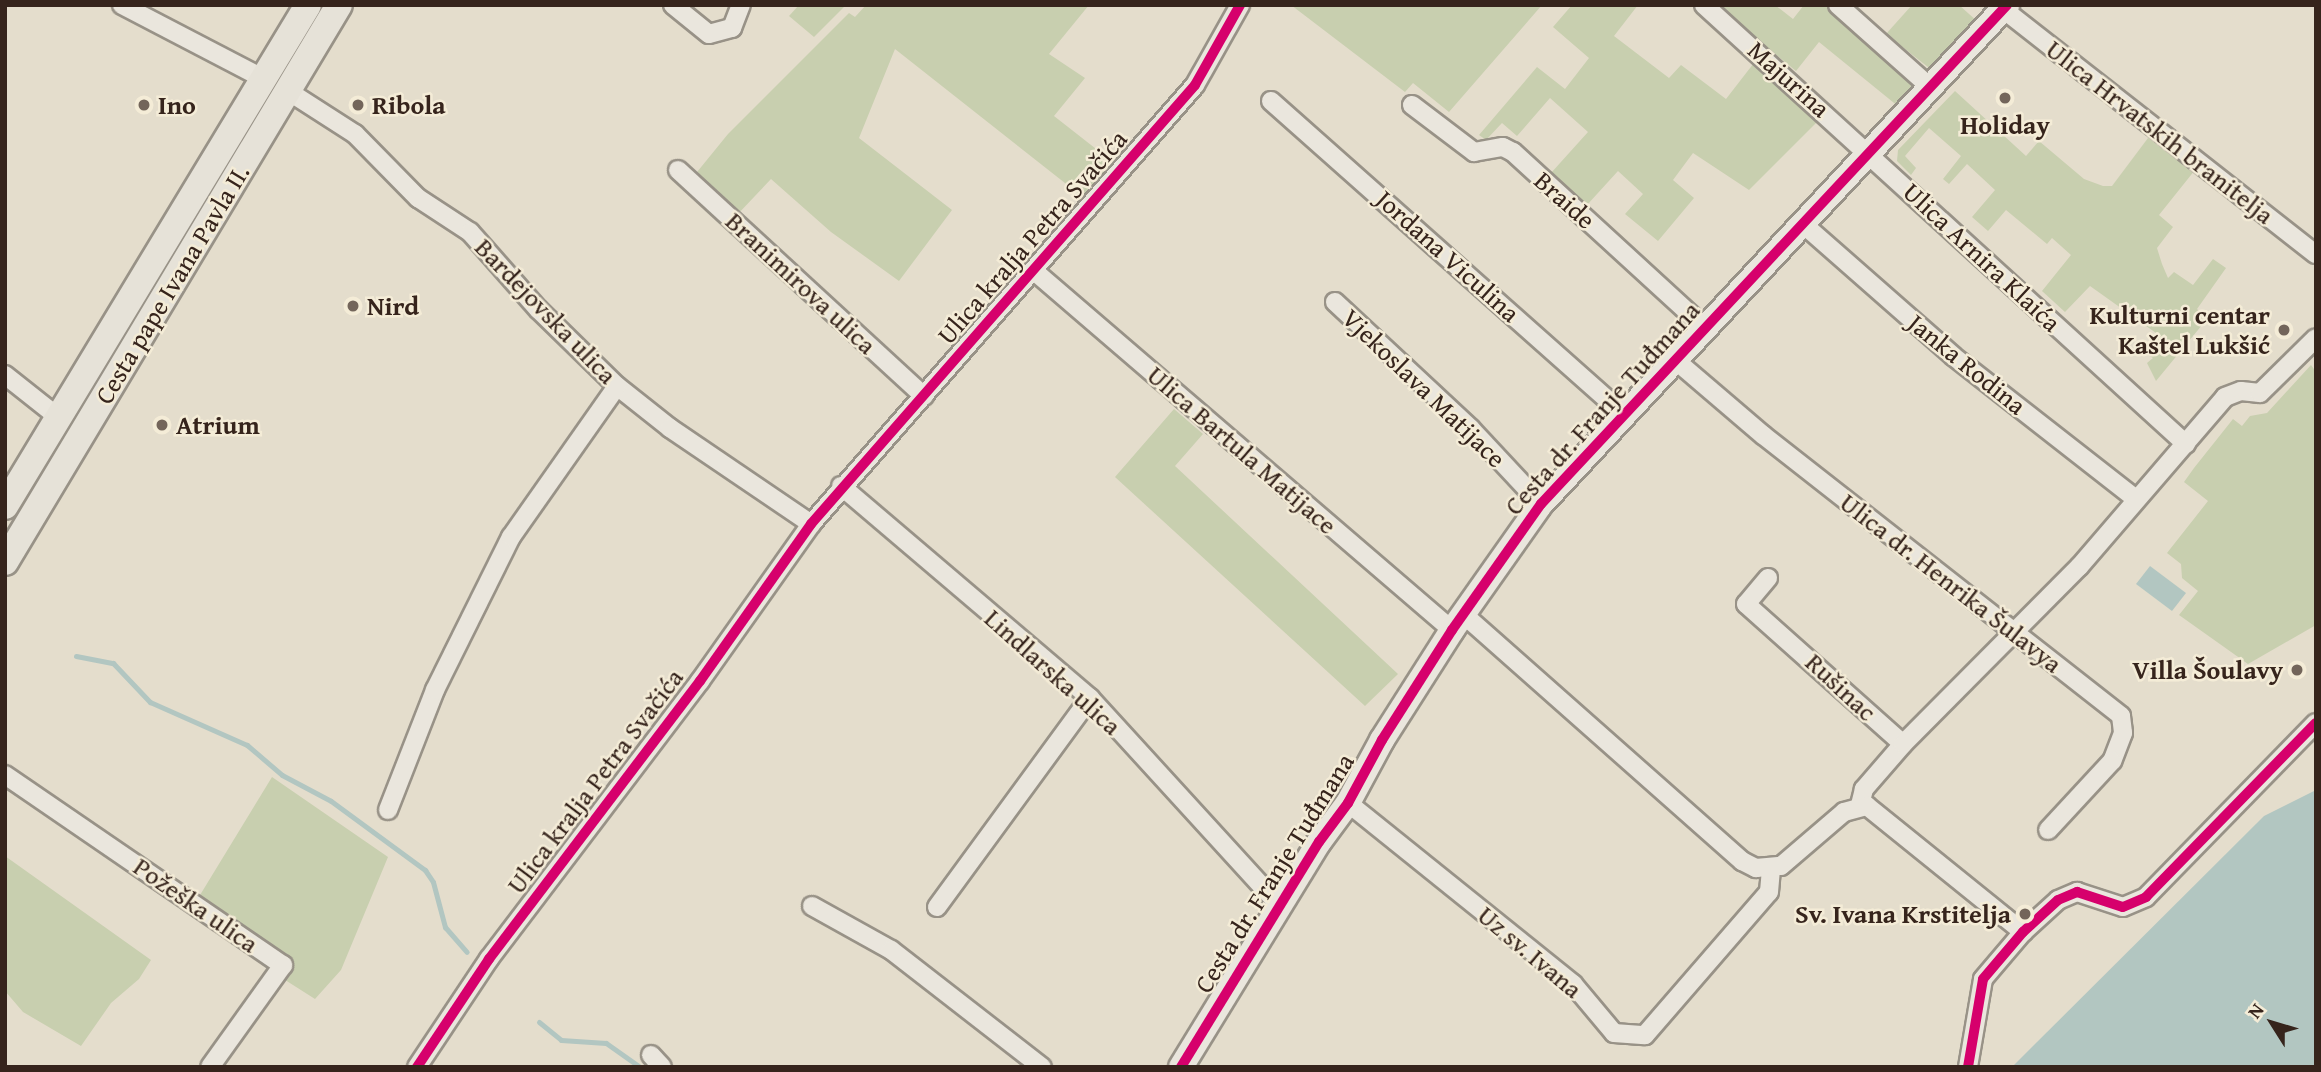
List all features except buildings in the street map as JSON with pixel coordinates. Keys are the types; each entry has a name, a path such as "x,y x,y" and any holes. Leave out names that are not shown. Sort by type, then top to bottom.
{"main road":[{"name":"Cesta pape Ivana Pavla II.","path":"5,506 308,5"},
{"name":"Cesta pape Ivana Pavla II.","path":"5,562 339,5"},
{"name":"Cesta dr. Franje Tuđmana","path":"1181,1067 1279,905 1348,803 1382,740 1457,622 1541,504 1704,327 1872,154 2005,7"}],"street":[{"path":"122,5 264,79"},
{"path":"673,5 709,34 732,28 741,5"},
{"name":"Ulica kralja Petra Svačića","path":"841,486 924,396 1195,85 1240,5"},
{"name":"Majurina","path":"1704,5 1872,154"},
{"path":"1838,5 1931,88"},
{"name":"Ulica Hrvatskih branitelja","path":"2005,7 2316,254"},
{"name":"Bardejovska ulica","path":"288,91 355,134 418,198 470,232 538,309 617,386 670,428 811,524"},
{"name":"Jordana Viculina","path":"1271,101 1623,413"},
{"name":"Braide","path":"1412,105 1474,152 1503,147 1513,152 1704,327"},
{"name":"Ulica Arnira Klaića","path":"1872,154 2186,444"},
{"name":"Branimirova ulica","path":"678,170 924,396"},
{"name":"Janka Rodina","path":"1803,224 1953,356 2135,498"},
{"name":"Ulica Bartula Matijace","path":"1033,270 1457,622"},
{"name":"Vjekoslava Matijace","path":"1335,302 1471,429 1541,504"},
{"path":"1860,805 1864,789 1903,744 2079,567 2135,498 2186,444 2225,397 2241,391 2260,393 2316,338"},
{"name":"Ulica dr. Henrika Šulavya","path":"1674,359 1763,435 2121,716 2123,733 2112,761 2048,830"},
{"path":"5,374 58,417"},
{"path":"388,810 435,690 511,537 617,386"},
{"path":"811,524 841,486"},
{"name":"Lindlarska ulica","path":"841,486 1090,698 1279,905"},
{"name":"Ulica kralja Petra Svačića","path":"417,1067 489,960 700,681 811,524"},
{"name":"Rušinac","path":"1768,578 1746,604 1903,744"},
{"path":"1457,622 1742,861 1771,869 1844,812 1860,805 1880,813 2023,932"},
{"path":"937,907 1090,698"},
{"path":"1968,1067 1983,979 2023,932 2057,900 2077,892 2123,907 2146,897 2316,723"},
{"name":"Požeška ulica","path":"5,775 283,965 210,1067"},
{"name":"Uz sv. Ivana","path":"1348,803 1573,984 1614,1033 1645,1035 1769,892 1771,869"},
{"path":"813,905 891,950 1042,1067"}],"green space":[{"path":"799,5 845,6 814,37 789,16"},
{"path":"866,5 1089,5 1049,54 1085,78 1054,116 1114,163 1084,198 895,49 859,138 952,210 899,281 831,232 771,179 736,216 693,177 728,134 849,13 855,17"},
{"path":"1291,5 1542,5 1449,112 1413,83 1405,92"},
{"path":"1572,5 1638,5 1614,36 1669,78 1681,65 1726,99 1757,59 1821,118 1749,190 1693,153 1673,180 1694,198 1658,241 1625,214 1643,194 1618,171 1587,205 1551,173 1588,132 1550,98 1517,136 1502,123 1486,140 1479,135 1537,67 1565,89 1589,58 1553,27"},
{"path":"1723,5 1775,5 1793,19 1804,5 1829,5 1918,85 1899,107 1819,42 1796,71 1720,9"},
{"path":"1912,5 1959,5 1978,22 1933,71 1886,34"},
{"path":"1955,91 2026,156 2039,141 2084,179 2103,186 2112,186 2151,134 2195,170 2159,215 2173,227 2157,248 2162,264 2168,278 2174,272 2193,285 2213,259 2226,268 2197,309 2207,319 2156,381 2147,363 2153,358 2145,353 2156,333 2090,286 2065,312 2042,291 2071,255 2052,238 2047,244 2006,210 1988,231 1972,217 1995,190 1967,164 1949,184 1943,179 1961,156 1929,128 1905,156 1916,168 1911,175 1897,161 1898,150"},
{"path":"2311,365 2316,372 2316,625 2248,664 2179,615 2198,591 2182,578 2181,564 2167,553 2208,501 2184,482 2194,468 2233,419 2242,426 2250,416 2267,413"},
{"path":"1174,409 1203,434 1175,466 1398,674 1365,706 1115,477"},
{"path":"272,777 388,857 341,970 315,999 282,978 287,960 197,900"},
{"path":"5,856 151,960 139,979 111,1003 81,1046 23,1012 5,991"}],"shaded area":[{"path":"2150,566 2186,593 2172,611 2136,584"},
{"path":"2316,790 2316,1067 2012,1067 2264,816"}],"waterway":[{"path":"76,656 113,663 150,702 247,745 282,775 331,801 425,870 433,882 445,927 467,952"},
{"path":"539,1022 561,1040 606,1043 640,1067"}],"cycle path":[{"path":"417,1067 489,959 700,681 811,524 1195,85 1240,5"},
{"path":"1181,1067 1319,842 1348,803 1382,740 1452,630 1541,504 2007,5"},
{"path":"1968,1067 1983,979 2023,932 2058,900 2077,892 2123,907 2146,897 2316,723"}],"place":[{"name":"Holiday","path":"2005,98"},
{"name":"Ino","path":"144,105"},
{"name":"Ribola","path":"358,105"},
{"name":"Nird","path":"353,306"},
{"name":"Kulturni centar Kaštel Lukšić","path":"2284,330"},
{"name":"Atrium","path":"162,425"},
{"name":"Villa Šoulavy","path":"2297,670"},
{"name":"Sv. Ivana Krstitelja","path":"2025,914"}]}
